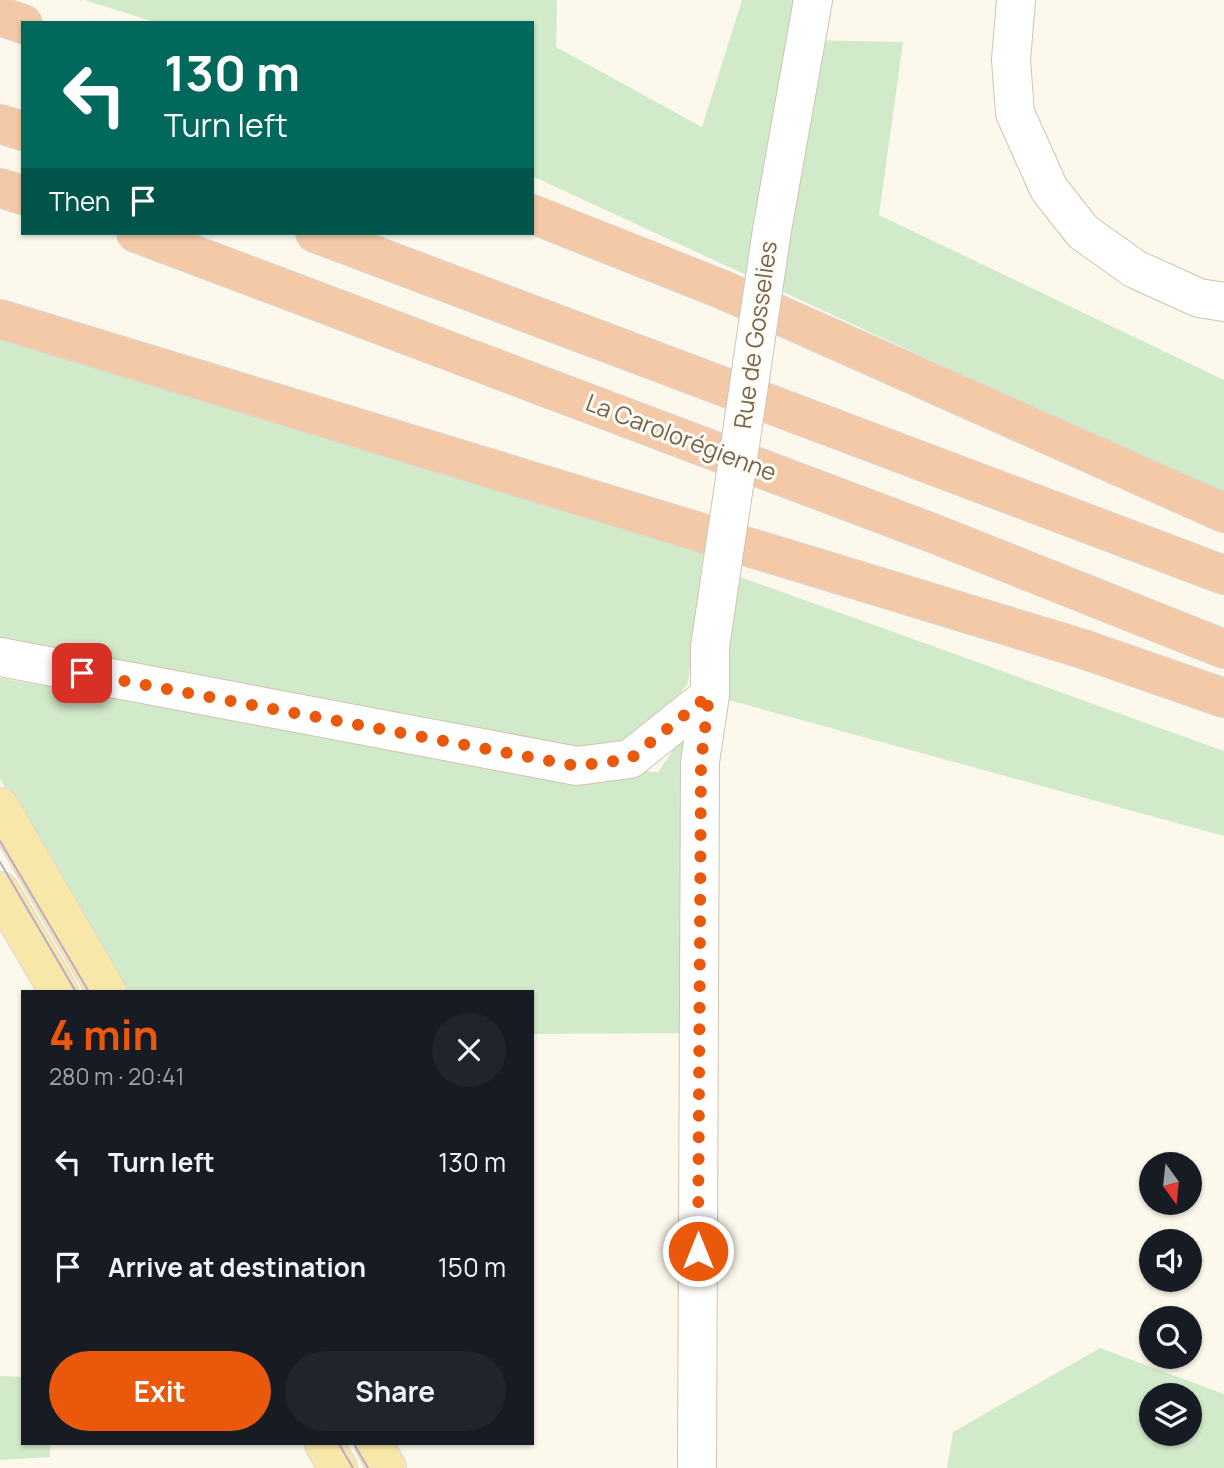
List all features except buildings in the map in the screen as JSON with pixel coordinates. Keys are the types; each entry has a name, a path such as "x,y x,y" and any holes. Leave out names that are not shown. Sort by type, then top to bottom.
{"highway":[{"path":"0,16 21,23"},
{"path":"0,124 21,130"},
{"path":"0,188 21,194"},
{"path":"534,215 734,294 1224,513"},
{"name":"La Carolorégienne","path":"141,235 922,529 1224,649"},
{"path":"320,235 1224,575"},
{"path":"0,319 1083,649 1224,698"}],"main road":[{"path":"0,807 106,990"},
{"path":"0,891 58,990"},
{"path":"325,1445 338,1468"},
{"path":"375,1445 387,1468"}],"street":[{"name":"Rue de Gosselies","path":"698,1468 701,762 709,695 710,647 772,230 813,0"},
{"path":"1016,0 1011,61 1015,113 1049,189 1083,232 1135,269 1199,298 1224,302"},
{"path":"0,657 577,766 630,759 709,695"}],"green space":[{"path":"85,0 557,0 556,47 702,127 742,0 817,0 806,40 903,42 879,215 1224,380 1224,496 534,177 534,21 151,21"},
{"path":"0,323 704,546 688,683 630,759 0,649"},
{"path":"735,575 1224,751 1224,836 710,695"},
{"path":"0,678 492,765 658,772 701,710 699,1033 534,1034 534,990 122,990 0,779"},
{"path":"1100,1348 1139,1362 1139,1369 1157,1369 1194,1383 1139,1383 1139,1446 1202,1446 1202,1386 1224,1394 1224,1468 947,1468 953,1432"},
{"path":"0,1376 21,1377 21,1445 50,1445 50,1457 0,1460"}],"tram line":[{"path":"0,841 88,990"},
{"path":"0,862 75,990"},
{"path":"340,1445 353,1468"},
{"path":"355,1445 368,1468"}],"route":[{"path":"82,673 577,766 630,759 709,695 701,762 698,1251"}]}
